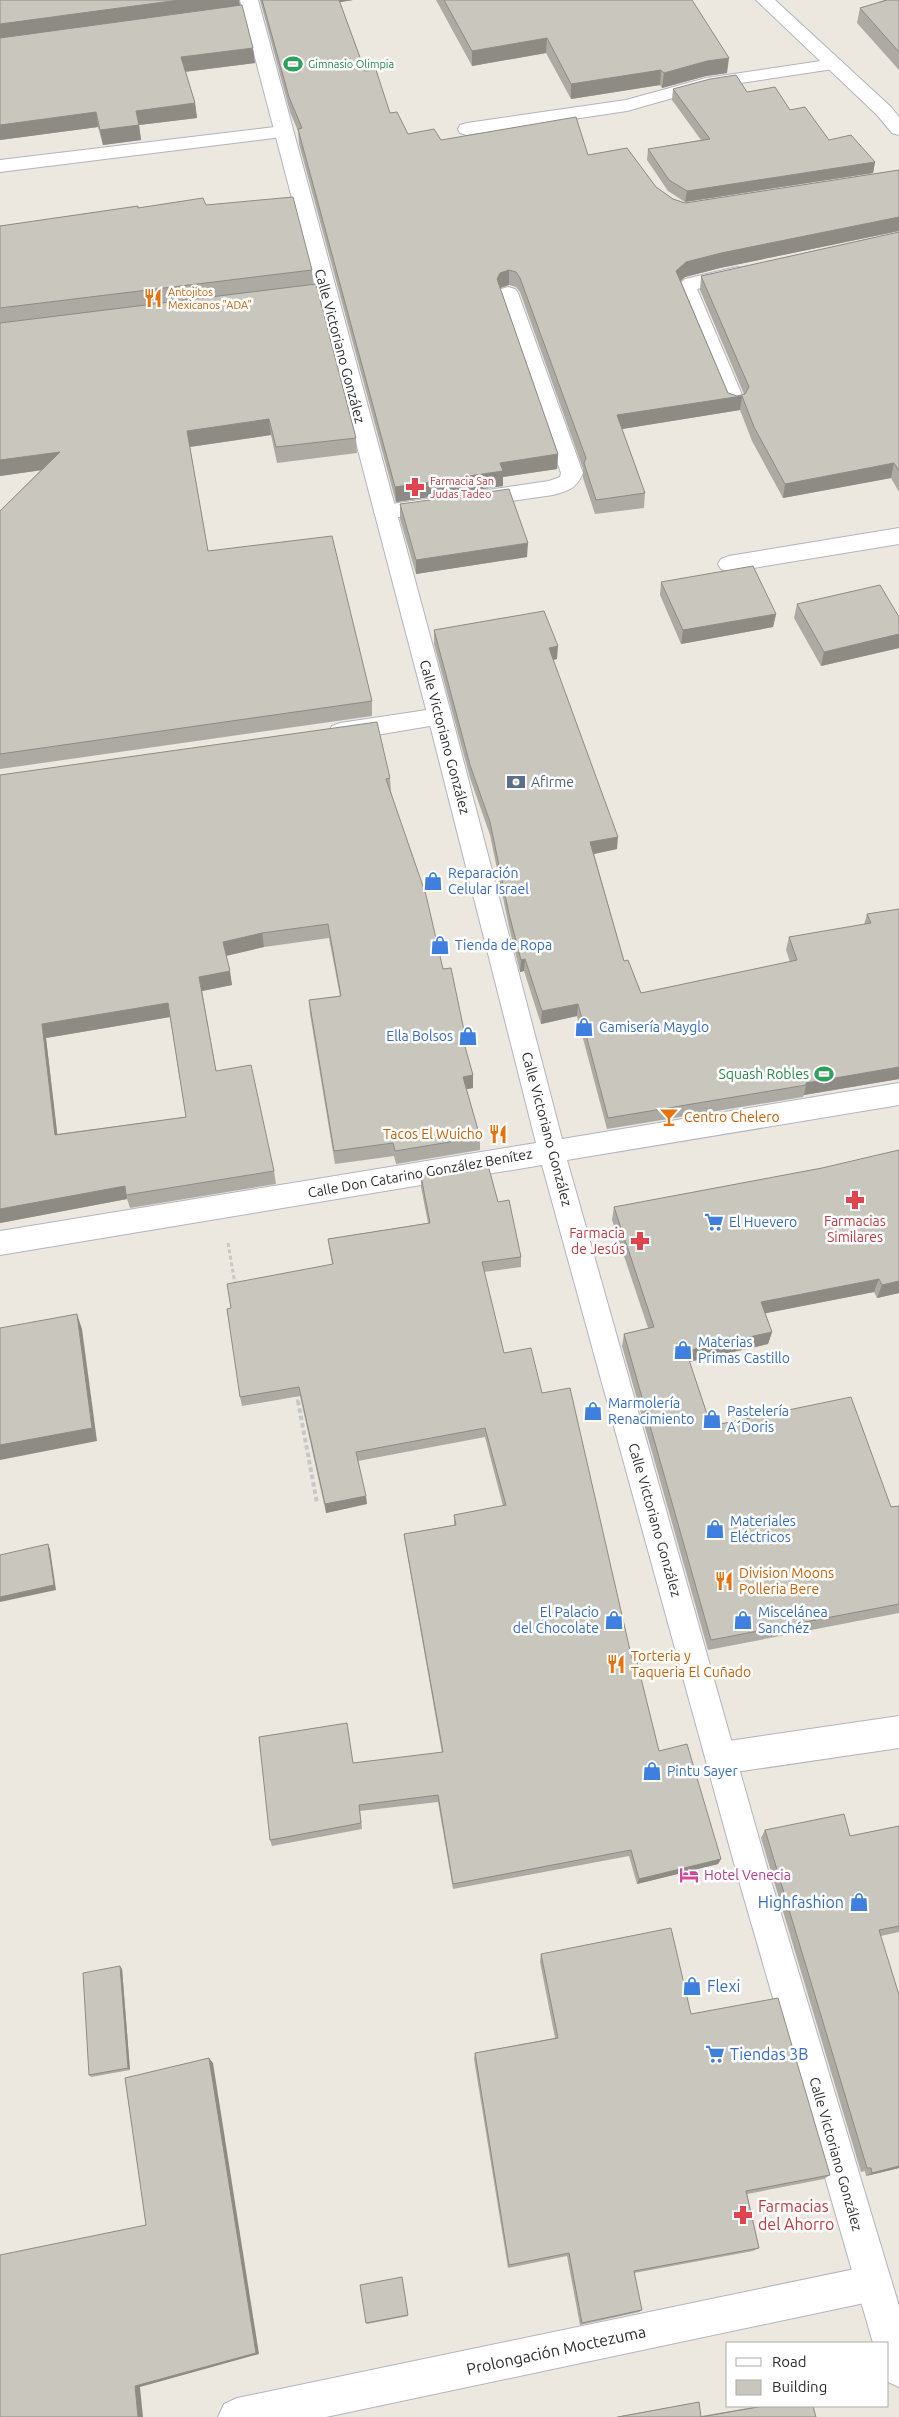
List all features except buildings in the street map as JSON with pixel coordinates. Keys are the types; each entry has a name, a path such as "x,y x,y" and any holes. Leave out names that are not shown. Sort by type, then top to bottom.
{"main road":[{"path":"765,0 884,111 899,129"},
{"path":"233,14 250,6"},
{"name":"Calle Victoriano González","path":"250,6 283,132 316,293 386,512 551,1150 756,1884 899,2368"},
{"path":"467,129 627,105 706,83 834,64"},
{"path":"0,166 283,132"},
{"path":"735,402 686,287 692,283 758,268"},
{"path":"386,512 552,488 569,481 572,473 508,292"},
{"path":"729,564 899,536"},
{"path":"323,734 440,717"},
{"name":"Calle Don Catarino González Benítez","path":"0,1243 551,1150 899,1094"},
{"path":"722,1758 899,1732"},
{"name":"Prolongación Moctezuma","path":"237,2417 874,2283"}],"path":[{"path":"222,1206 235,1284 244,1282"},
{"path":"294,1383 317,1503"}],"place":[{"name":"Gimnasio Olimpia","path":"293,64"},
{"name":"Antojitos Mexicanos \"ADA\"","path":"153,298"},
{"name":"Farmacia San Judas Tadeo","path":"415,487"},
{"name":"Afirme","path":"516,782"},
{"name":"Reparación Celular Israel","path":"433,881"},
{"name":"Tienda de Ropa","path":"440,945"},
{"name":"Camisería Mayglo","path":"584,1027"},
{"name":"Ella Bolsos","path":"468,1036"},
{"name":"Squash Robles","path":"824,1074"},
{"name":"Centro Chelero","path":"669,1117"},
{"name":"Tacos El Wuicho","path":"498,1134"},
{"name":"Farmacias Similares","path":"855,1200"},
{"name":"El Huevero","path":"714,1222"},
{"name":"Farmacia de Jesús","path":"640,1241"},
{"name":"Materias Primas Castillo","path":"683,1350"},
{"name":"Marmolería Renacimiento","path":"593,1411"},
{"name":"Pastelería A´Doris","path":"712,1419"},
{"name":"Materiales Eléctricos","path":"715,1529"},
{"name":"Division Moons Polleria Bere","path":"724,1581"},
{"name":"El Palacio del Chocolate","path":"614,1620"},
{"name":"Miscelánea Sanchéz","path":"743,1620"},
{"name":"Torteria y Taqueria El Cuñado","path":"616,1664"},
{"name":"Pintu Sayer","path":"652,1771"},
{"name":"Hotel Venecia","path":"689,1875"},
{"name":"Highfashion","path":"859,1902"},
{"name":"Flexi","path":"692,1986"},
{"name":"Tiendas 3B","path":"715,2054"},
{"name":"Farmacias del Ahorro","path":"743,2215"}]}
